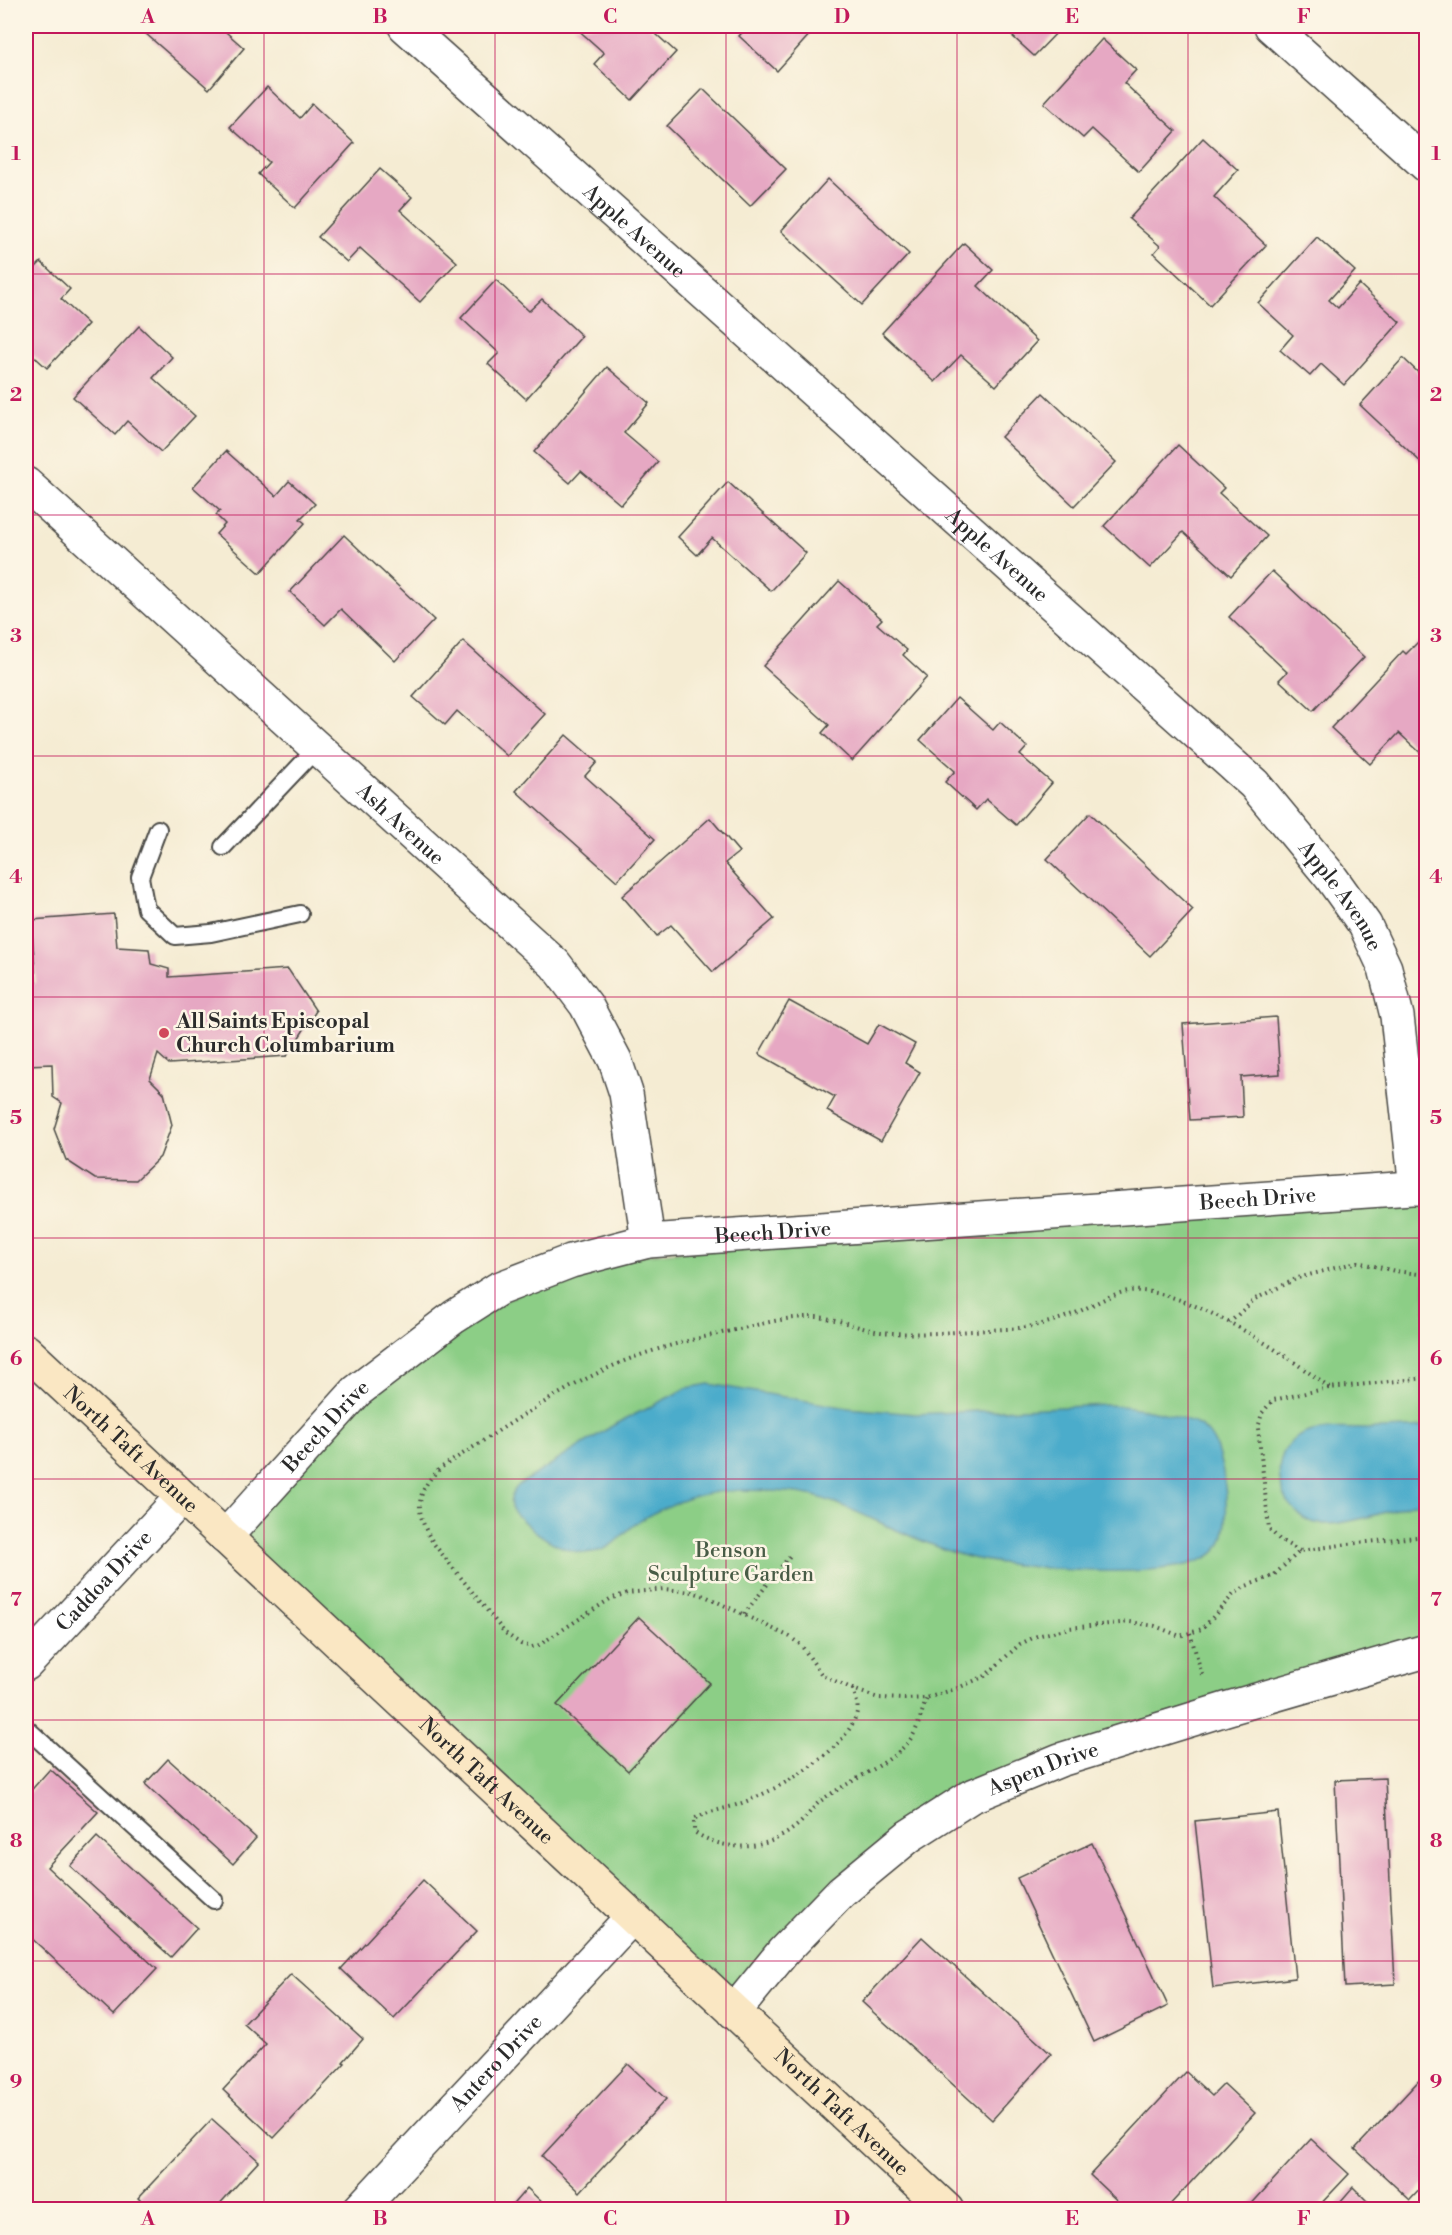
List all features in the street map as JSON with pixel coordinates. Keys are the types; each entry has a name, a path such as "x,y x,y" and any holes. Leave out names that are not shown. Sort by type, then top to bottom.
{"main road":[{"name":"North Taft Avenue","path":"26,1351 946,2210"}],"street":[{"name":"Apple Avenue","path":"405,26 1254,784 1330,876 1365,925 1385,968 1397,1016 1421,1188"},
{"path":"1271,26 1426,165"},
{"name":"Ash Avenue","path":"26,484 555,964 586,1005 615,1060 626,1092 648,1241"},
{"name":"Beech Drive","path":"225,1537 357,1391 454,1317 498,1289 571,1261 648,1241 1421,1188"},
{"name":"Caddoa Drive","path":"26,1664 182,1497"},
{"name":"Aspen Drive","path":"734,2012 783,1952 841,1892 909,1836 970,1797 1060,1760 1426,1651"},
{"name":"Antero Drive","path":"359,2210 632,1917"}],"lane":[{"path":"223,847 317,748"},
{"path":"158,829 140,877 146,909 175,936 211,933 300,914"},
{"path":"26,1728 214,1900"}],"path":[{"path":"1229,1323 1255,1299 1298,1278 1357,1262 1395,1271 1426,1275"},
{"path":"1329,1389 1301,1365 1229,1323 1180,1301 1150,1292 1128,1291 1053,1321 1009,1329 900,1333 879,1331 816,1317 770,1322 666,1347 594,1375 442,1467 424,1488 419,1504 427,1534 505,1633 521,1644 532,1647 539,1645 610,1599 627,1593 646,1590 692,1592 790,1637 801,1645 822,1675 878,1698 905,1699 927,1698 958,1688 984,1676 1020,1644 1037,1636 1069,1628 1130,1622 1155,1626 1180,1636 1202,1629 1233,1595 1246,1586 1273,1576 1300,1551 1426,1536"},
{"path":"1300,1551 1271,1532 1258,1424 1262,1413 1273,1400 1329,1389 1426,1378"},
{"path":"744,1614 792,1553"},
{"path":"1190,1633 1213,1713"},
{"path":"854,1689 858,1709 853,1725 839,1743 817,1763 779,1786 734,1806 707,1812 694,1819 694,1832 706,1840 738,1846 761,1846 779,1840 800,1823 820,1801 891,1757 912,1737 927,1698"}],"green space":[{"name":"Benson Sculpture Garden","path":"1426,1187 1426,1651 1229,1708 909,1836 734,2012 225,1537 357,1391 571,1261"}],"water":[{"path":"709,1384 848,1408 915,1414 1107,1405 1143,1409 1185,1419 1204,1429 1216,1447 1226,1493 1226,1519 1222,1542 1217,1550 1199,1561 1171,1568 1135,1571 1055,1569 986,1561 964,1556 817,1497 798,1493 737,1490 692,1497 678,1502 642,1520 606,1548 594,1552 582,1552 569,1550 545,1538 524,1522 511,1507 514,1491 520,1484 612,1426 687,1388"},
{"path":"1426,1427 1426,1499 1354,1520 1325,1524 1315,1523 1302,1517 1284,1494 1280,1481 1283,1454 1291,1442 1303,1434 1328,1429"}],"building":[{"path":"137,26 219,26 244,48 209,89"},
{"path":"574,26 647,26 676,52 632,100 594,64 604,53"},
{"path":"748,26 803,26 811,33 777,71 739,36"},
{"path":"1001,26 1063,26 1034,56"},
{"path":"1102,39 1136,70 1124,83 1176,131 1139,172 1092,129 1083,138 1044,103"},
{"path":"267,87 300,118 312,104 354,143 295,208 258,174 269,162 230,127"},
{"path":"703,89 786,169 750,206 667,126"},
{"path":"1203,138 1238,170 1214,197 1266,245 1210,305 1154,253 1160,246 1129,219"},
{"path":"380,169 412,197 400,210 457,262 420,302 360,248 347,262 318,237"},
{"path":"828,179 909,254 862,305 781,231"},
{"path":"1317,237 1355,271 1329,300 1338,308 1359,284 1400,322 1344,385 1321,364 1310,376 1280,350 1293,335 1258,303"},
{"path":"964,243 993,270 978,286 1037,341 996,386 961,355 935,382 882,333"},
{"path":"41,262 70,289 61,299 88,324 47,368 26,349 26,269 30,273"},
{"path":"496,280 529,311 542,299 582,336 526,399 488,364 499,353 461,318"},
{"path":"139,326 172,357 153,378 195,416 161,452 127,421 115,435 73,397"},
{"path":"1403,358 1426,380 1426,467 1360,405"},
{"path":"607,367 649,403 624,433 658,462 621,505 581,471 570,483 534,452"},
{"path":"1043,393 1116,462 1074,506 1001,437"},
{"path":"1178,445 1224,488 1219,493 1267,536 1231,576 1183,532 1150,568 1104,526"},
{"path":"226,451 276,496 289,481 315,504 300,519 305,523 260,573 216,534 225,524 216,515 220,511 193,487"},
{"path":"728,482 806,553 771,591 712,538 697,555 678,537"},
{"path":"344,535 434,620 395,661 341,609 325,625 290,592"},
{"path":"1272,571 1364,657 1313,711 1279,680 1287,672 1229,617"},
{"path":"839,581 882,619 877,624 907,650 903,655 927,677 852,761 822,733 829,725 763,666"},
{"path":"463,641 545,714 507,756 457,711 445,725 413,697"},
{"path":"1419,641 1426,649 1426,758 1399,733 1370,764 1331,728 1403,651 1406,654"},
{"path":"957,698 993,730 1000,722 1027,747 1020,755 1052,783 1016,825 986,799 976,810 945,782 955,771 920,740"},
{"path":"566,735 597,762 585,776 655,839 617,881 516,791"},
{"path":"1090,813 1193,910 1150,956 1047,859"},
{"path":"710,818 739,852 725,863 774,919 713,972 671,925 657,936 622,896"},
{"name":"All Saints Episcopal Church Columbarium","path":"114,914 117,947 149,949 151,964 169,969 169,977 288,969 316,1011 287,1056 169,1064 158,1054 150,1079 164,1093 172,1125 160,1157 136,1180 95,1179 66,1160 54,1129 62,1103 53,1097 52,1064 26,1065 26,984 36,983 31,920"},
{"path":"789,1001 867,1044 879,1024 915,1044 905,1063 920,1072 881,1141 827,1111 835,1097 759,1054"},
{"path":"1276,1017 1280,1074 1241,1077 1243,1117 1190,1120 1183,1024"},
{"path":"639,1617 710,1683 628,1771 557,1705"},
{"path":"168,1759 256,1838 233,1864 145,1784"},
{"path":"50,1769 98,1812 47,1867 157,1969 114,2015 26,1933 26,1796"},
{"path":"1385,1778 1395,1984 1345,1987 1335,1780"},
{"path":"1278,1812 1295,1978 1213,1988 1195,1821"},
{"path":"97,1837 197,1928 171,1957 70,1866"},
{"path":"1092,1843 1168,2006 1094,2042 1017,1878"},
{"path":"423,1880 477,1931 394,2019 341,1969"},
{"path":"922,1937 1051,2054 992,2120 862,2002"},
{"path":"291,1974 363,2039 343,2062 345,2063 274,2138 223,2090 266,2044 244,2024"},
{"path":"628,2064 666,2099 580,2192 542,2156"},
{"path":"1186,2072 1212,2096 1224,2084 1255,2113 1165,2210 1127,2210 1090,2175"},
{"path":"1426,2073 1426,2183 1410,2200 1355,2149"},
{"path":"212,2119 259,2161 214,2210 147,2210 148,2208 138,2198"},
{"path":"1311,2139 1349,2174 1315,2210 1246,2210"},
{"path":"1353,2187 1376,2210 1333,2210"},
{"path":"527,2188 550,2210 508,2210"}],"place":[{"name":"All Saints Episcopal Church Columbarium","path":"164,1033"}]}
